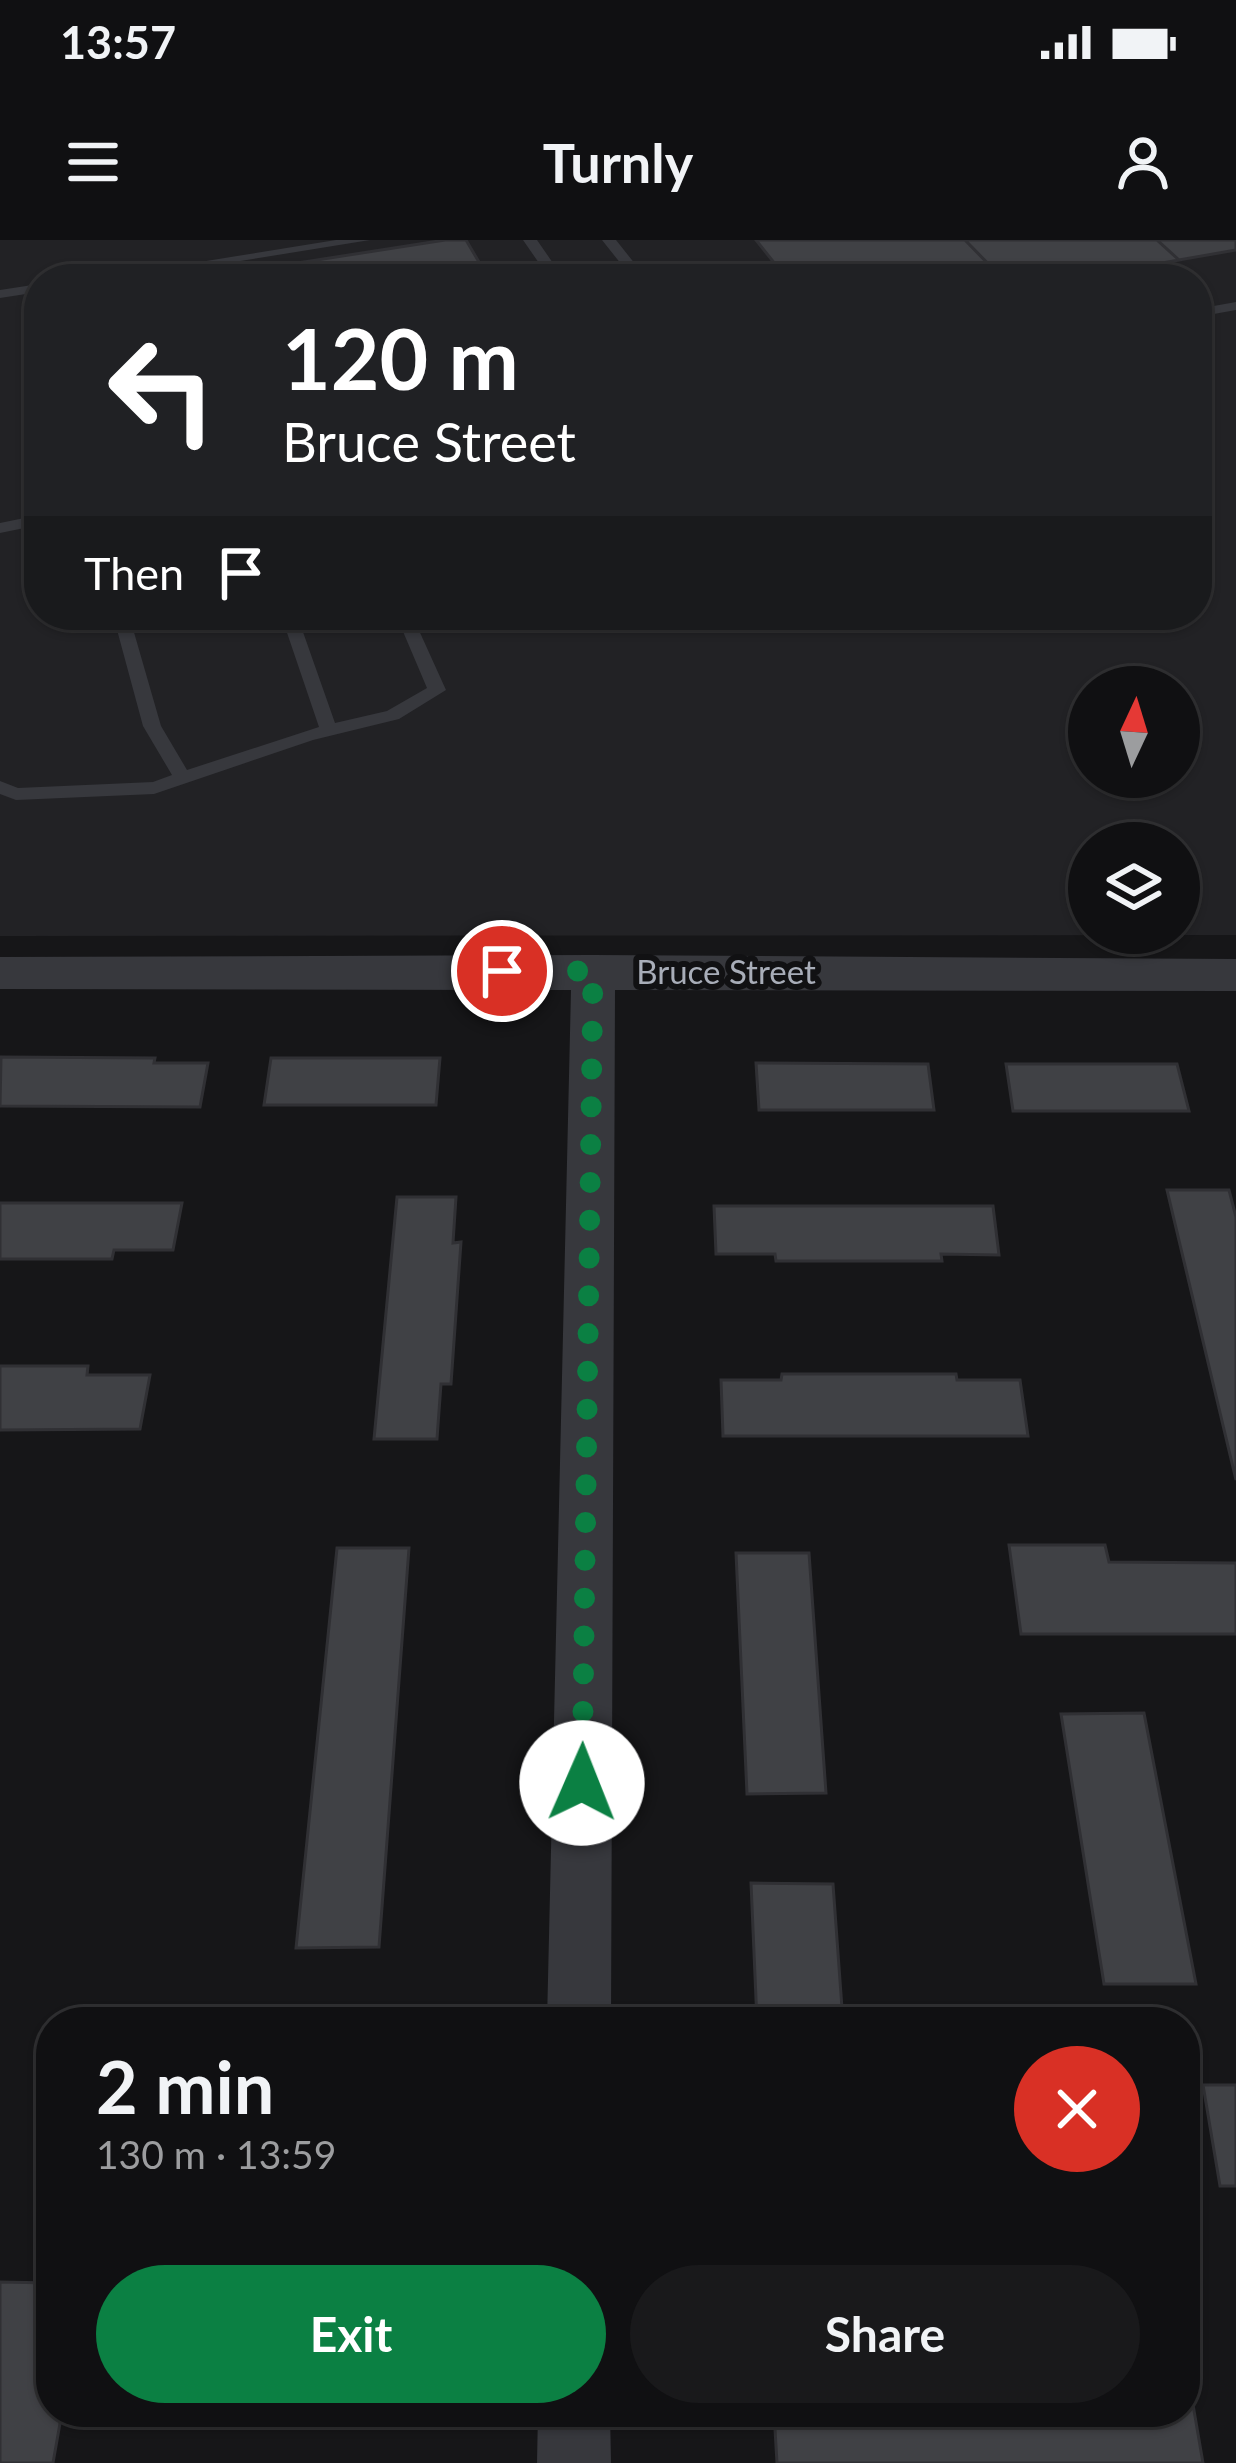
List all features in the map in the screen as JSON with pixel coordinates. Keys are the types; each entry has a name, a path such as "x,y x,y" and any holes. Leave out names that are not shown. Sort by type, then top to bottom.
{"street":[{"path":"579,2007 593,971"},
{"name":"Bruce Street","path":"0,974 1236,975"},
{"path":"574,2427 574,2463"}],"lane":[{"path":"169,264 363,240"},
{"path":"609,240 628,264"},
{"path":"125,630 152,726 183,778"},
{"path":"294,630 329,730"},
{"path":"0,787 16,794 154,788 329,730 393,716 437,690 411,630"}],"shaded area":[{"path":"0,240 1236,240 1236,935 1200,935 1200,822 1068,822 1068,935 0,936"}],"building":[{"path":"466,240 480,264 291,264"},
{"path":"756,240 965,240 988,264 775,264"},
{"path":"965,240 1157,240 1179,260 1156,264 988,264"},
{"path":"1157,240 1236,240 1236,250 1179,260"},
{"path":"1,1057 208,1063 200,1107 0,1106"},
{"path":"271,1058 440,1058 436,1105 264,1105"},
{"path":"756,1063 928,1064 934,1110 759,1110"},
{"path":"1006,1064 1177,1064 1189,1111 1013,1111"},
{"path":"1167,1190 1229,1190 1236,1217 1236,1480"},
{"path":"397,1197 456,1197 453,1243 461,1242 451,1384 441,1384 437,1439 374,1439"},
{"path":"0,1203 182,1203 173,1250 114,1250 112,1259 0,1259"},
{"path":"714,1206 993,1206 999,1255 941,1254 942,1261 776,1261 775,1254 716,1254"},
{"path":"0,1366 88,1366 87,1375 150,1375 140,1429 0,1430"},
{"path":"782,1374 956,1374 957,1380 1020,1380 1028,1436 723,1436 721,1380 781,1380"},
{"path":"1009,1545 1105,1545 1109,1562 1236,1563 1236,1634 1021,1634"},
{"path":"337,1548 409,1548 379,1947 296,1948"},
{"path":"736,1553 809,1553 826,1793 747,1794"},
{"path":"1144,1713 1196,1984 1104,1984 1061,1714"},
{"path":"751,1883 833,1884 842,2007 756,2007"},
{"path":"1203,2085 1236,2085 1236,2186 1220,2186"},
{"path":"0,2282 36,2283 36,2427 59,2427 53,2463 0,2463"},
{"path":"775,2427 1197,2427 1203,2463 777,2463"}],"route":[{"path":"502,971 593,971 582,1783"}]}
